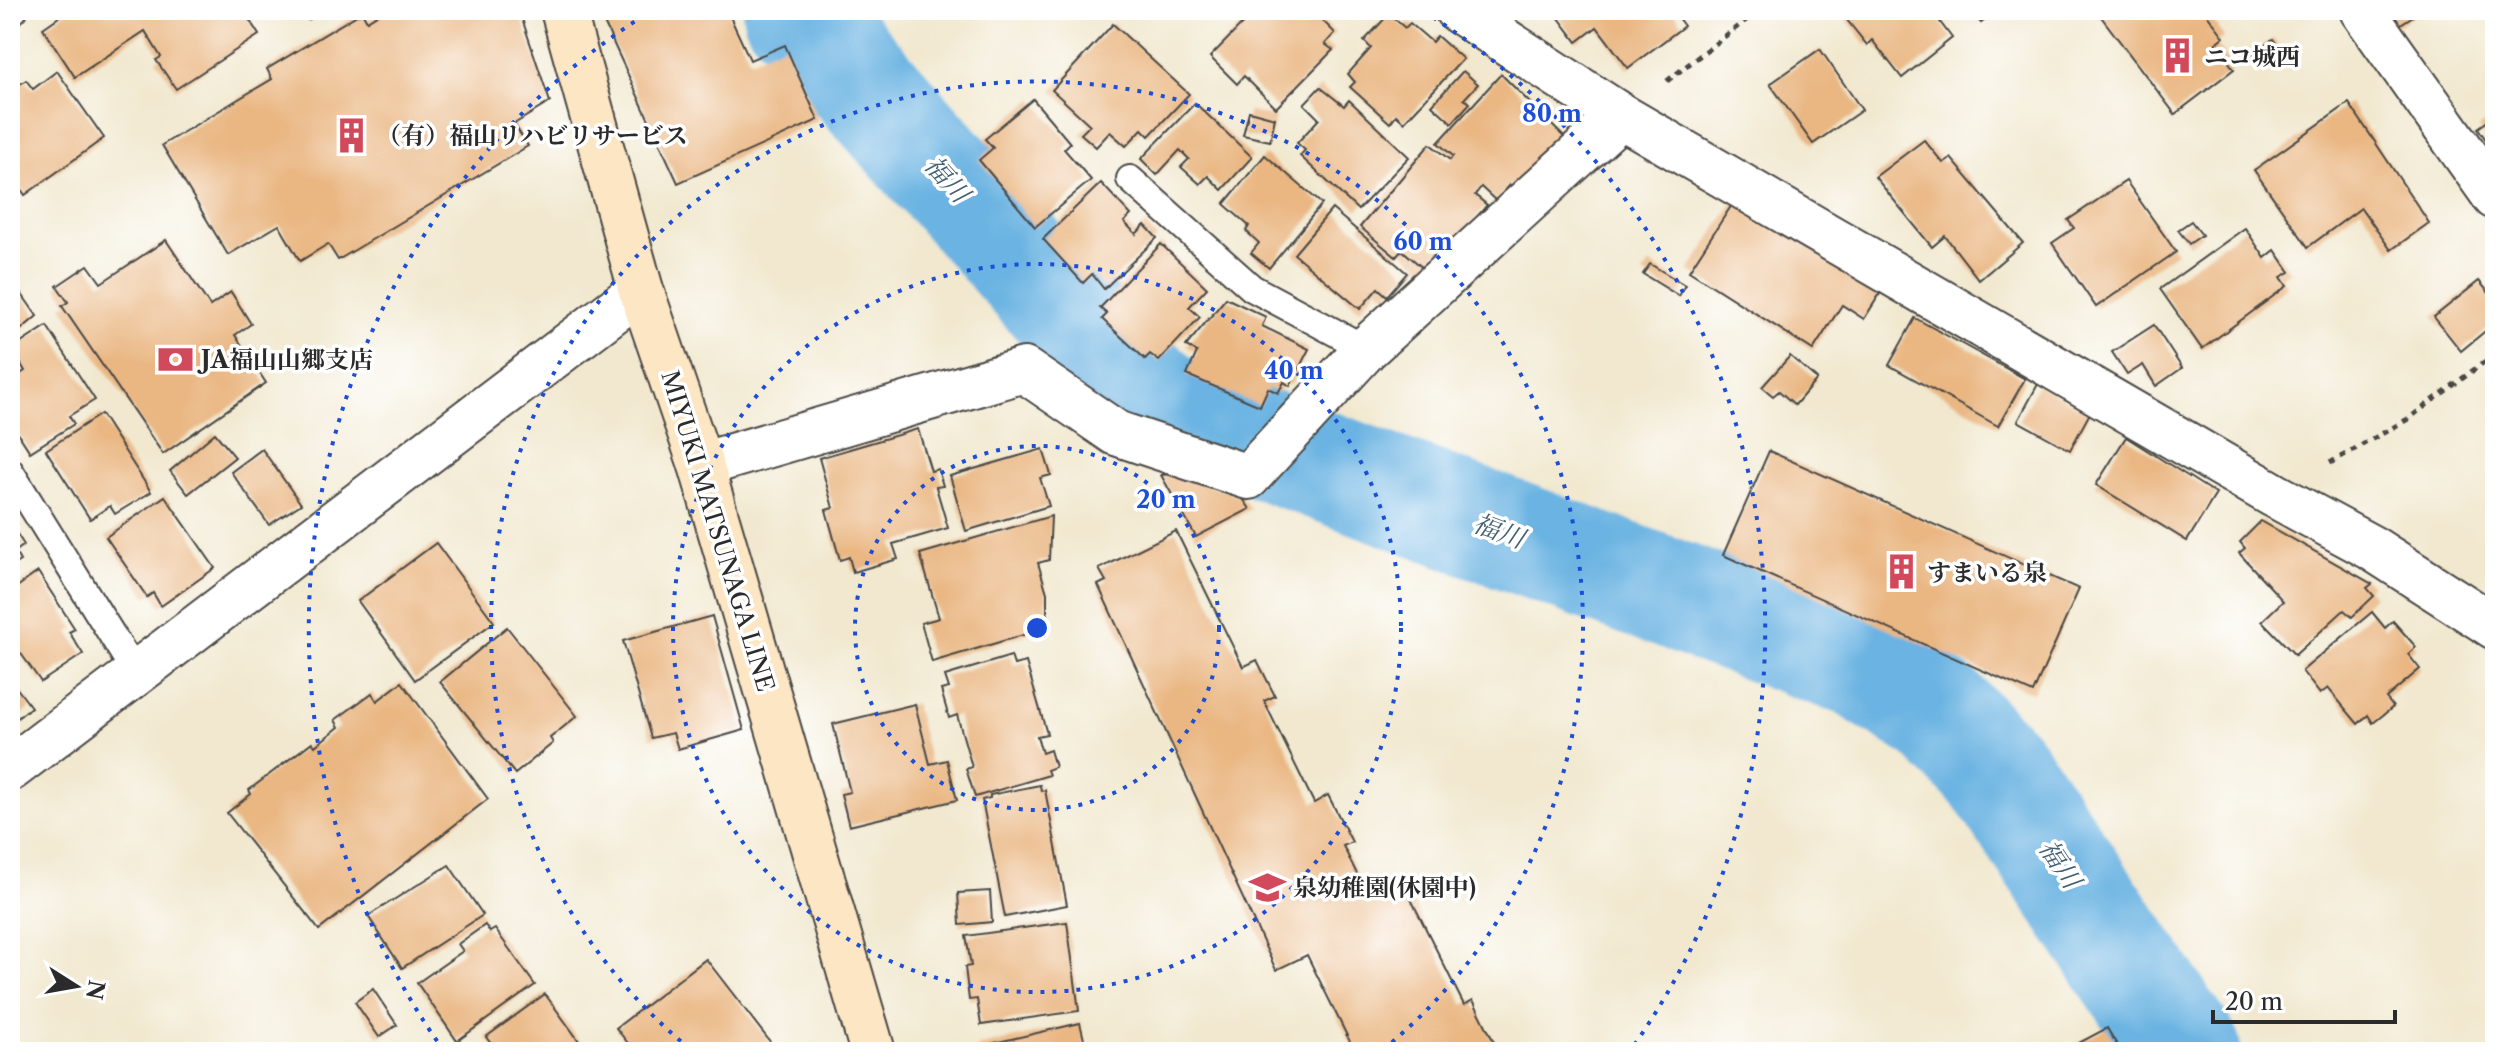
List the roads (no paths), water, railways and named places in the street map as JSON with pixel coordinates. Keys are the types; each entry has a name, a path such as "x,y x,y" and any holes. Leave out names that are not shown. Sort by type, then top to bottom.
{"main road":[{"name":"MIYUKI MATSUNAGA LINE","path":"563,10 641,290 701,465 873,1052"}],"street":[{"path":"2362,10 2495,197"},
{"path":"1463,11 1621,116 2274,495 2372,548 2495,627"},
{"path":"701,465 1024,370 1116,433 1248,477 1366,349 1621,116"},
{"path":"10,769 641,290"}],"lane":[{"path":"1130,179 1252,288 1366,349"},
{"path":"10,471 135,672"}],"waterway":[{"name":"福川","path":"797,10 1106,357 1167,408 1860,664 1938,712 1996,770 2186,1052"}],"place":[{"name":"ニコ城西","path":"2178,56"},
{"name":"（有）福山リハビリサービス","path":"351,135"},
{"name":"JA福山山郷支店","path":"175,359"},
{"name":"すまいる泉","path":"1901,572"},
{"name":"泉幼稚園(休園中)","path":"1267,887"}]}
